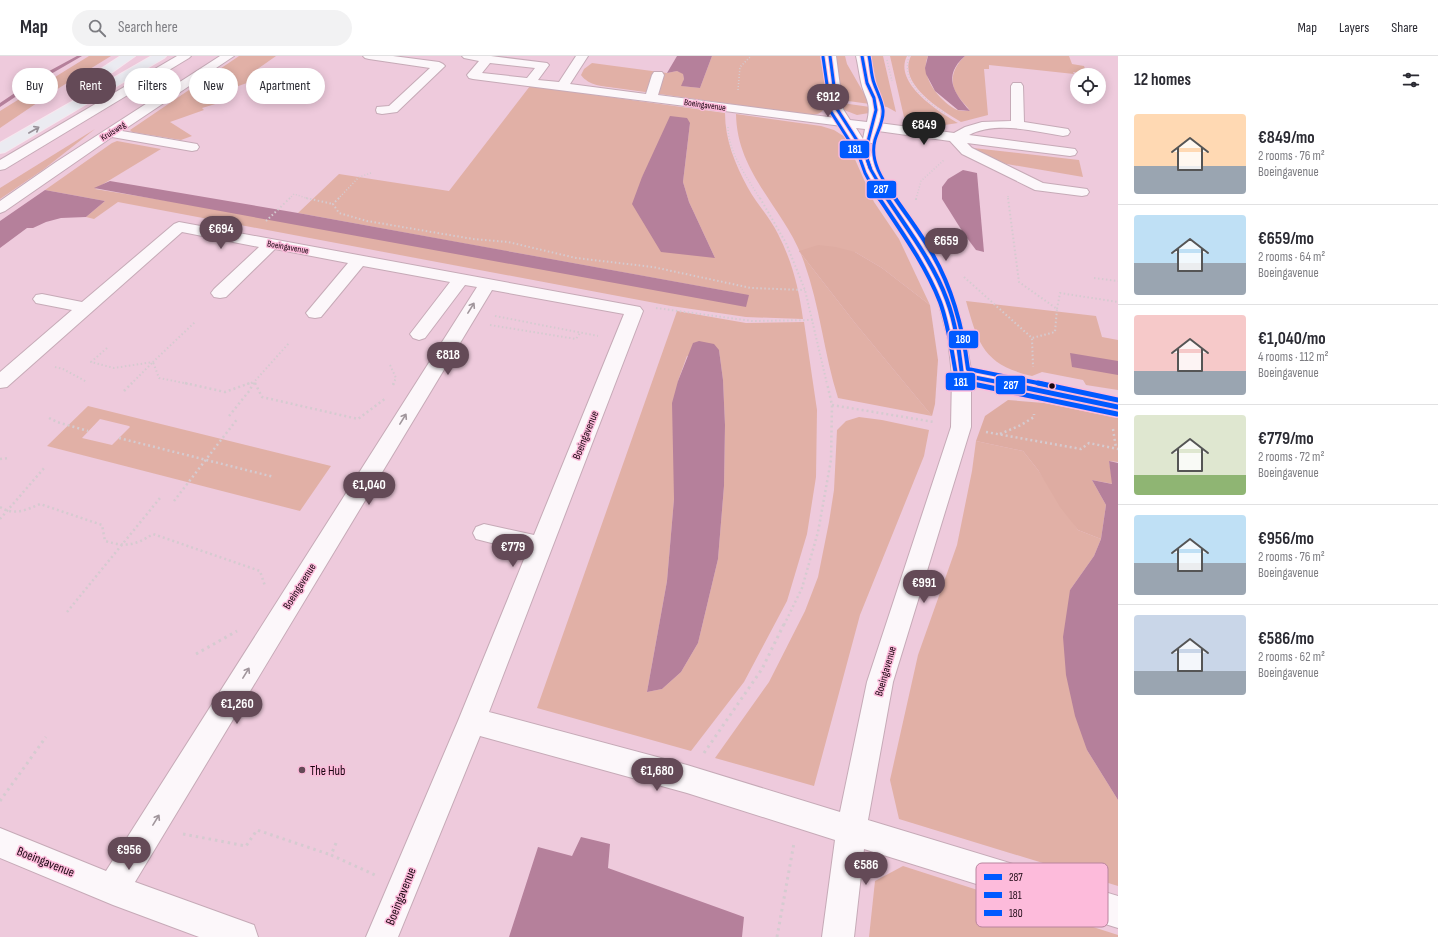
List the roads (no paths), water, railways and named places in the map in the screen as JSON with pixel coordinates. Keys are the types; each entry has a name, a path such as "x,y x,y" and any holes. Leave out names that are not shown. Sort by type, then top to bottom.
{"main road":[{"path":"0,138 129,56"},
{"path":"0,149 160,56"}],"street":[{"path":"0,166 185,56"},
{"name":"Kruisweg","path":"0,208 110,133 228,56"},
{"path":"369,56 439,66 393,109 382,110"},
{"path":"468,56 542,65 530,82"},
{"name":"Boeingavenue","path":"830,56 835,105 865,153 871,170 884,194 923,251 947,300 957,339 962,375 961,427 880,682 851,830 838,937"},
{"path":"862,56 867,83 875,106 873,126 865,153"},
{"path":"474,88 484,76 473,74 487,59"},
{"path":"563,86 580,59"},
{"path":"546,83 555,72"},
{"path":"651,97 658,75"},
{"name":"Boeingavenue","path":"484,76 1070,152"},
{"path":"1017,86 1018,125"},
{"path":"1063,132 1018,125 977,126 954,138 967,151 1040,187 1082,192"},
{"path":"110,133 192,147"},
{"name":"Boeingavenue","path":"0,382 179,227 634,311 472,721 382,937"},
{"path":"220,293 271,244"},
{"path":"315,313 359,260"},
{"path":"419,334 461,279"},
{"name":"Boeingavenue","path":"113,888 487,284"},
{"path":"42,299 86,308"},
{"path":"962,375 1035,388 1058,395 1118,407"},
{"path":"484,533 542,546"},
{"path":"472,721 687,779 976,868"},
{"name":"Boeingavenue","path":"0,843 242,937"},
{"path":"1108,909 1118,912"}],"waterway":[{"path":"0,105 42,77 80,56"}],"place":[{"name":"The Hub","path":"302,770"}]}
